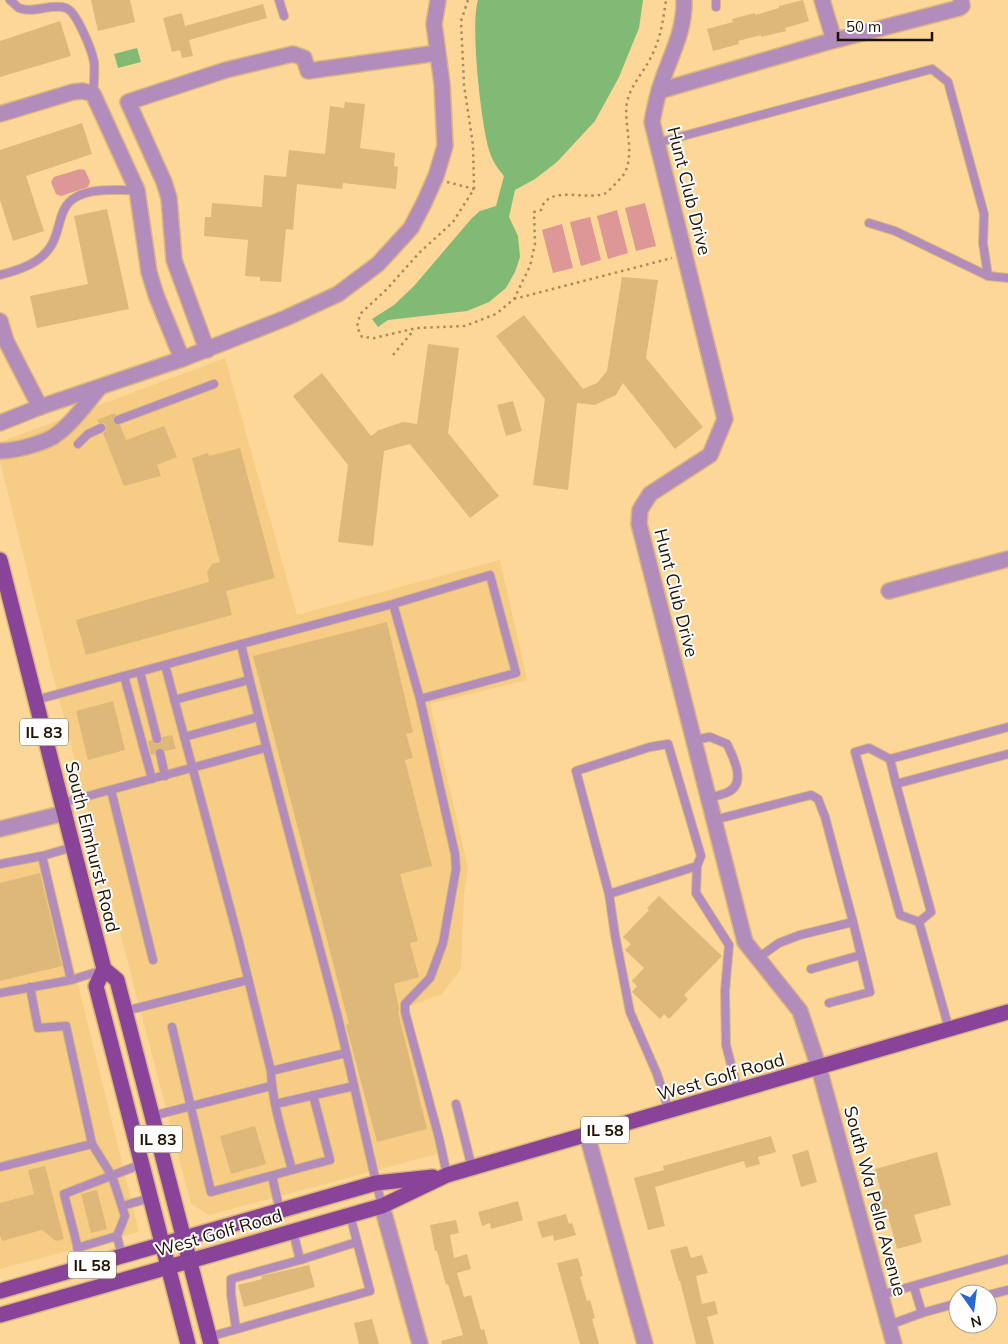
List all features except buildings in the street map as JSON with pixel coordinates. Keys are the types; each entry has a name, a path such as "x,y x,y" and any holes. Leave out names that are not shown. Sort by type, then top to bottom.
{"main road":[{"name":"South Elmhurst Road","path":"0,560 104,969 117,980 210,1341"},
{"name":"South Elmhurst Road","path":"104,969 96,986 188,1344"},
{"name":"West Golf Road","path":"0,1315 382,1206 446,1176 1008,1012"},
{"name":"West Golf Road","path":"0,1291 376,1183 446,1176"}],"street":[{"path":"0,423 40,407 207,350 286,318 338,294 378,264 411,228 435,179 445,146 442,84 434,24 438,0"},
{"name":"Hunt Club Drive","path":"684,0 684,16 659,91 652,122 725,419 710,455 650,494 640,510 639,524 745,942 800,1011 819,1068"},
{"path":"822,0 834,40"},
{"path":"659,91 961,3"},
{"path":"207,350 174,260 169,198 164,182 128,102 226,70 293,54 304,58 308,71 437,53"},
{"path":"0,114 73,92 83,91 93,94 137,190 149,272 156,295 182,359"},
{"path":"0,321 6,341 40,407"},
{"path":"0,451 14,451 53,437 73,419 100,388"},
{"path":"889,591 1008,559"},
{"path":"0,829 64,808"},
{"name":"South Wa Pella Avenue","path":"819,1068 894,1344"},
{"path":"587,1135 645,1344"},
{"path":"382,1206 420,1344"}],"lane":[{"path":"10,0 19,8 60,7 71,11 83,34 93,61 95,76 93,94"},
{"path":"278,0 284,16"},
{"path":"657,144 932,69 948,82 984,214 983,243 988,276"},
{"path":"0,275 29,265 47,252 53,243 61,216 74,198 84,193 98,191 137,190"},
{"path":"869,222 895,231 988,276 1008,278"},
{"path":"118,420 214,384"},
{"path":"78,444 88,434 101,428"},
{"path":"36,700 393,604 490,575 516,673 420,699"},
{"path":"393,604 420,699 455,854 456,869 443,943 430,978 405,1004 405,1012 439,1138 446,1176"},
{"path":"240,644 265,748 302,879 346,1053 382,1206"},
{"path":"165,665 271,1071 271,1086 292,1170"},
{"path":"140,672 157,739"},
{"path":"124,676 152,779"},
{"path":"174,700 249,680"},
{"path":"184,736 258,717"},
{"path":"919,922 900,915 855,752 869,748 890,759 1008,727"},
{"path":"694,740 710,737 727,744 737,766 737,782 733,789 727,793 708,798"},
{"path":"669,1111 657,1074 630,1012 609,894 576,771 650,747 668,744 701,856 697,866 696,893 728,945 725,991 726,1045 738,1091"},
{"path":"64,808 111,790 265,748"},
{"path":"160,753 165,776"},
{"path":"896,784 1008,754"},
{"path":"890,759 931,912 919,922"},
{"path":"111,790 153,960"},
{"path":"714,820 811,795 818,799 825,816 870,992 829,1003"},
{"path":"0,864 42,856 74,847"},
{"path":"42,856 71,980"},
{"path":"609,894 697,866"},
{"path":"758,958 779,944 800,935 853,922"},
{"path":"919,922 949,1029"},
{"path":"811,969 861,955"},
{"path":"0,992 71,980 104,969"},
{"path":"125,1011 248,980"},
{"path":"30,987 38,1028 66,1026 92,1144 112,1176 125,1216 117,1236 122,1256"},
{"path":"172,1027 211,1192 330,1160 313,1096"},
{"path":"271,1071 346,1053"},
{"path":"152,1116 271,1086"},
{"path":"275,1104 354,1086"},
{"path":"456,1104 472,1168"},
{"path":"0,1167 92,1144"},
{"path":"83,1268 64,1194 142,1164"},
{"path":"272,1176 280,1211"},
{"path":"122,1206 150,1198"},
{"path":"210,1341 236,1329 370,1291 350,1215"},
{"path":"293,1231 300,1260"},
{"path":"78,1248 117,1236"},
{"path":"236,1329 230,1294 231,1278 300,1260 357,1242"},
{"path":"881,1295 1008,1259"},
{"path":"914,1287 922,1313"},
{"path":"889,1325 948,1306"}],"path":[{"path":"468,0 461,21 464,85 473,144 474,189 453,222 419,253 387,289 360,314 356,327 362,336 374,338 415,329 465,326 496,314 514,299 530,266 535,244 534,212 541,210 542,205 560,194 588,196 606,193 624,174 629,155 625,117 628,100 636,82 652,56 662,31 666,0"},
{"path":"435,179 474,189"},
{"path":"514,299 685,255"},
{"path":"393,355 415,329"}],"shaded area":[{"path":"478,0 643,0 639,28 619,77 595,121 557,162 535,179 515,190 509,217 518,236 520,257 515,272 506,288 489,302 467,311 388,320 378,327 372,319 394,305 414,286 472,218 480,211 496,206 504,176 490,154 483,119 475,30"},
{"path":"137,48 141,62 118,68 114,54"},
{"path":"80,169 85,170 90,182 88,187 61,196 56,194 51,182 54,177"},
{"path":"645,203 656,246 636,251 625,208"},
{"path":"617,210 628,253 608,259 597,216"},
{"path":"590,217 601,260 581,266 570,222"},
{"path":"562,224 573,268 553,273 542,230"},
{"path":"225,358 297,615 500,560 527,680 430,704 468,868 464,894 461,969 442,994 408,1007 441,1153 209,1215 191,1204 54,680 0,461 0,442"},
{"path":"47,858 139,1232 0,1269 0,867"}]}
